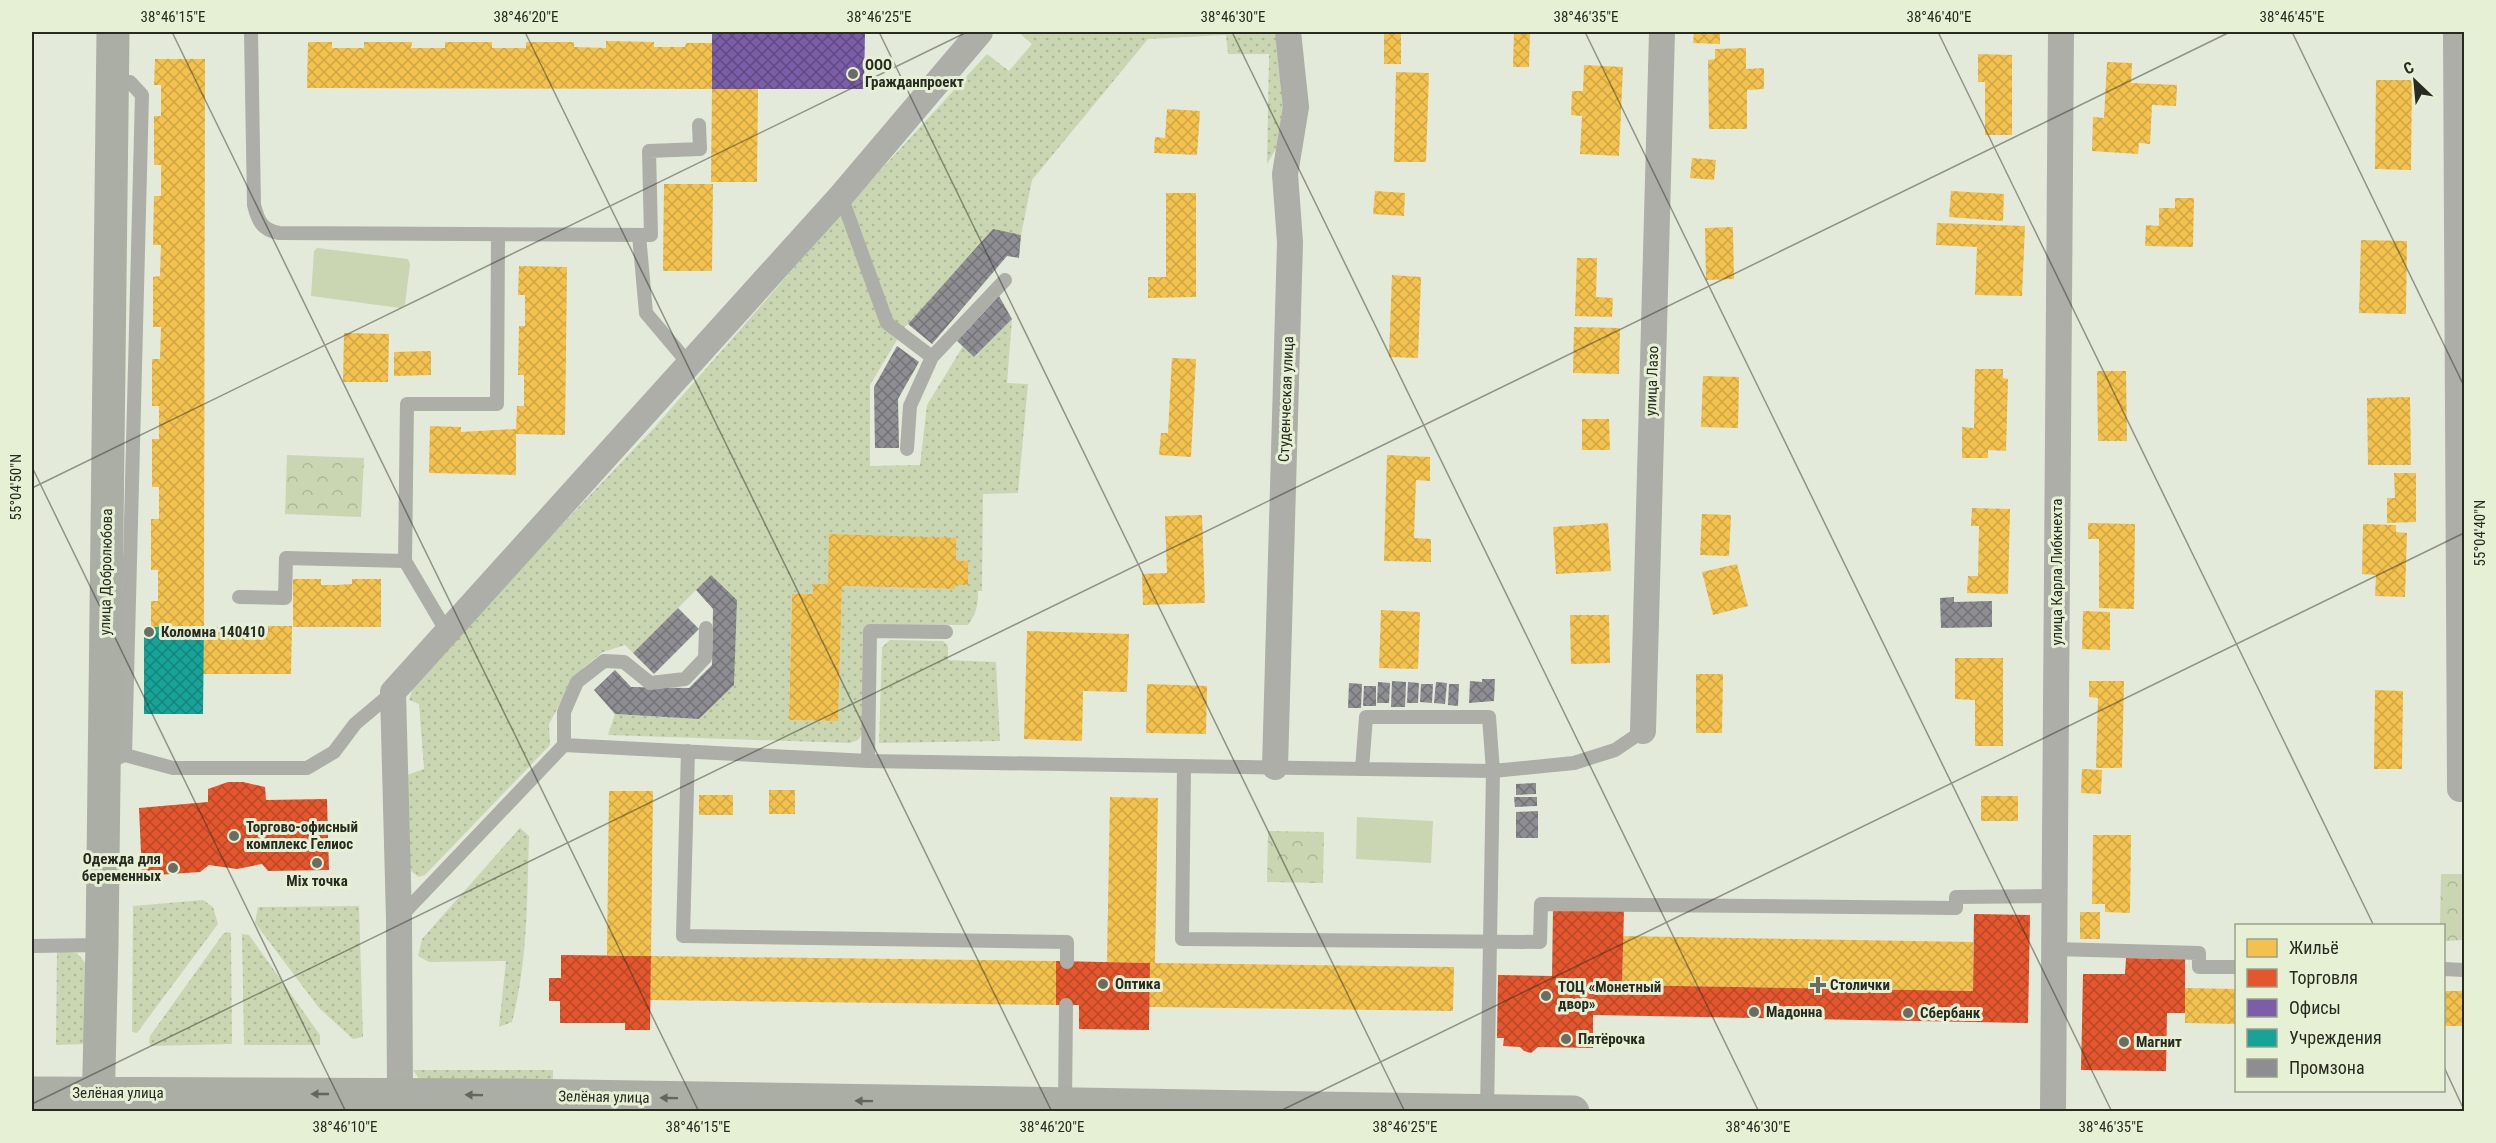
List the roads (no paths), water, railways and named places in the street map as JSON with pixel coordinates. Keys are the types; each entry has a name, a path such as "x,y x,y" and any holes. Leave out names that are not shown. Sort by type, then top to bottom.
{"street":[{"name":"улица Добролюбова","path":"98,1102 102,945 115,759 113,32"},
{"path":"400,1094 399,919 393,692 841,196 980,32"},
{"name":"Студенческая улица","path":"1275,767 1290,242 1285,174 1296,107 1288,32"},
{"name":"улица Лазо","path":"1643,731 1662,32"},
{"name":"улица Карла Либкнехта","path":"2053,1112 2061,32"},
{"path":"2456,32 2461,148 2462,334 2460,789"},
{"name":"Зелёная улица","path":"32,1093 98,1102 400,1094 1573,1112"}],"lane":[{"path":"251,32 254,205 257,219 270,231 293,234 651,235 649,151 700,149 699,125"},
{"path":"841,196 887,323 932,357"},
{"path":"447,632 405,561 407,404 497,404 498,235"},
{"path":"639,235 646,313 689,364"},
{"path":"907,450 910,406 932,357 1005,280"},
{"path":"239,597 285,598 286,558 405,561"},
{"path":"399,919 564,745 564,712 577,682 604,661 624,662 650,683 685,679 705,658 706,628"},
{"path":"868,760 870,631 946,632"},
{"path":"115,759 173,768 307,768 333,752 355,724 393,692"},
{"path":"1362,769 1366,717 1489,717 1494,771 1487,1110"},
{"path":"564,745 868,760 1494,771 1574,763 1615,750 1643,731"},
{"path":"688,751 683,936 1067,942 1067,962"},
{"path":"1184,766 1182,939 1540,942 1541,904 1956,908 1956,897 2055,896"},
{"path":"32,946 102,945"},
{"path":"2054,949 2199,953 2199,967 2235,967"},
{"path":"2445,969 2464,970"},
{"path":"1065,1104 1066,1005"}],"place":[{"name":"ООО Гражданпроект","path":"853,74"},
{"name":"Коломна 140410","path":"149,632"},
{"name":"Торгово-офисный комплекс Гелиос","path":"234,836"},
{"name":"Mix точка","path":"317,863"},
{"name":"Одежда для беременных","path":"173,868"},
{"name":"Оптика","path":"1103,984"},
{"name":"Столички","path":"1818,985"},
{"name":"ТОЦ «Монетный двор»","path":"1546,996"},
{"name":"Мадонна","path":"1754,1012"},
{"name":"Сбербанк","path":"1908,1013"},
{"name":"Пятёрочка","path":"1566,1039"},
{"name":"Магнит","path":"2124,1042"}]}
